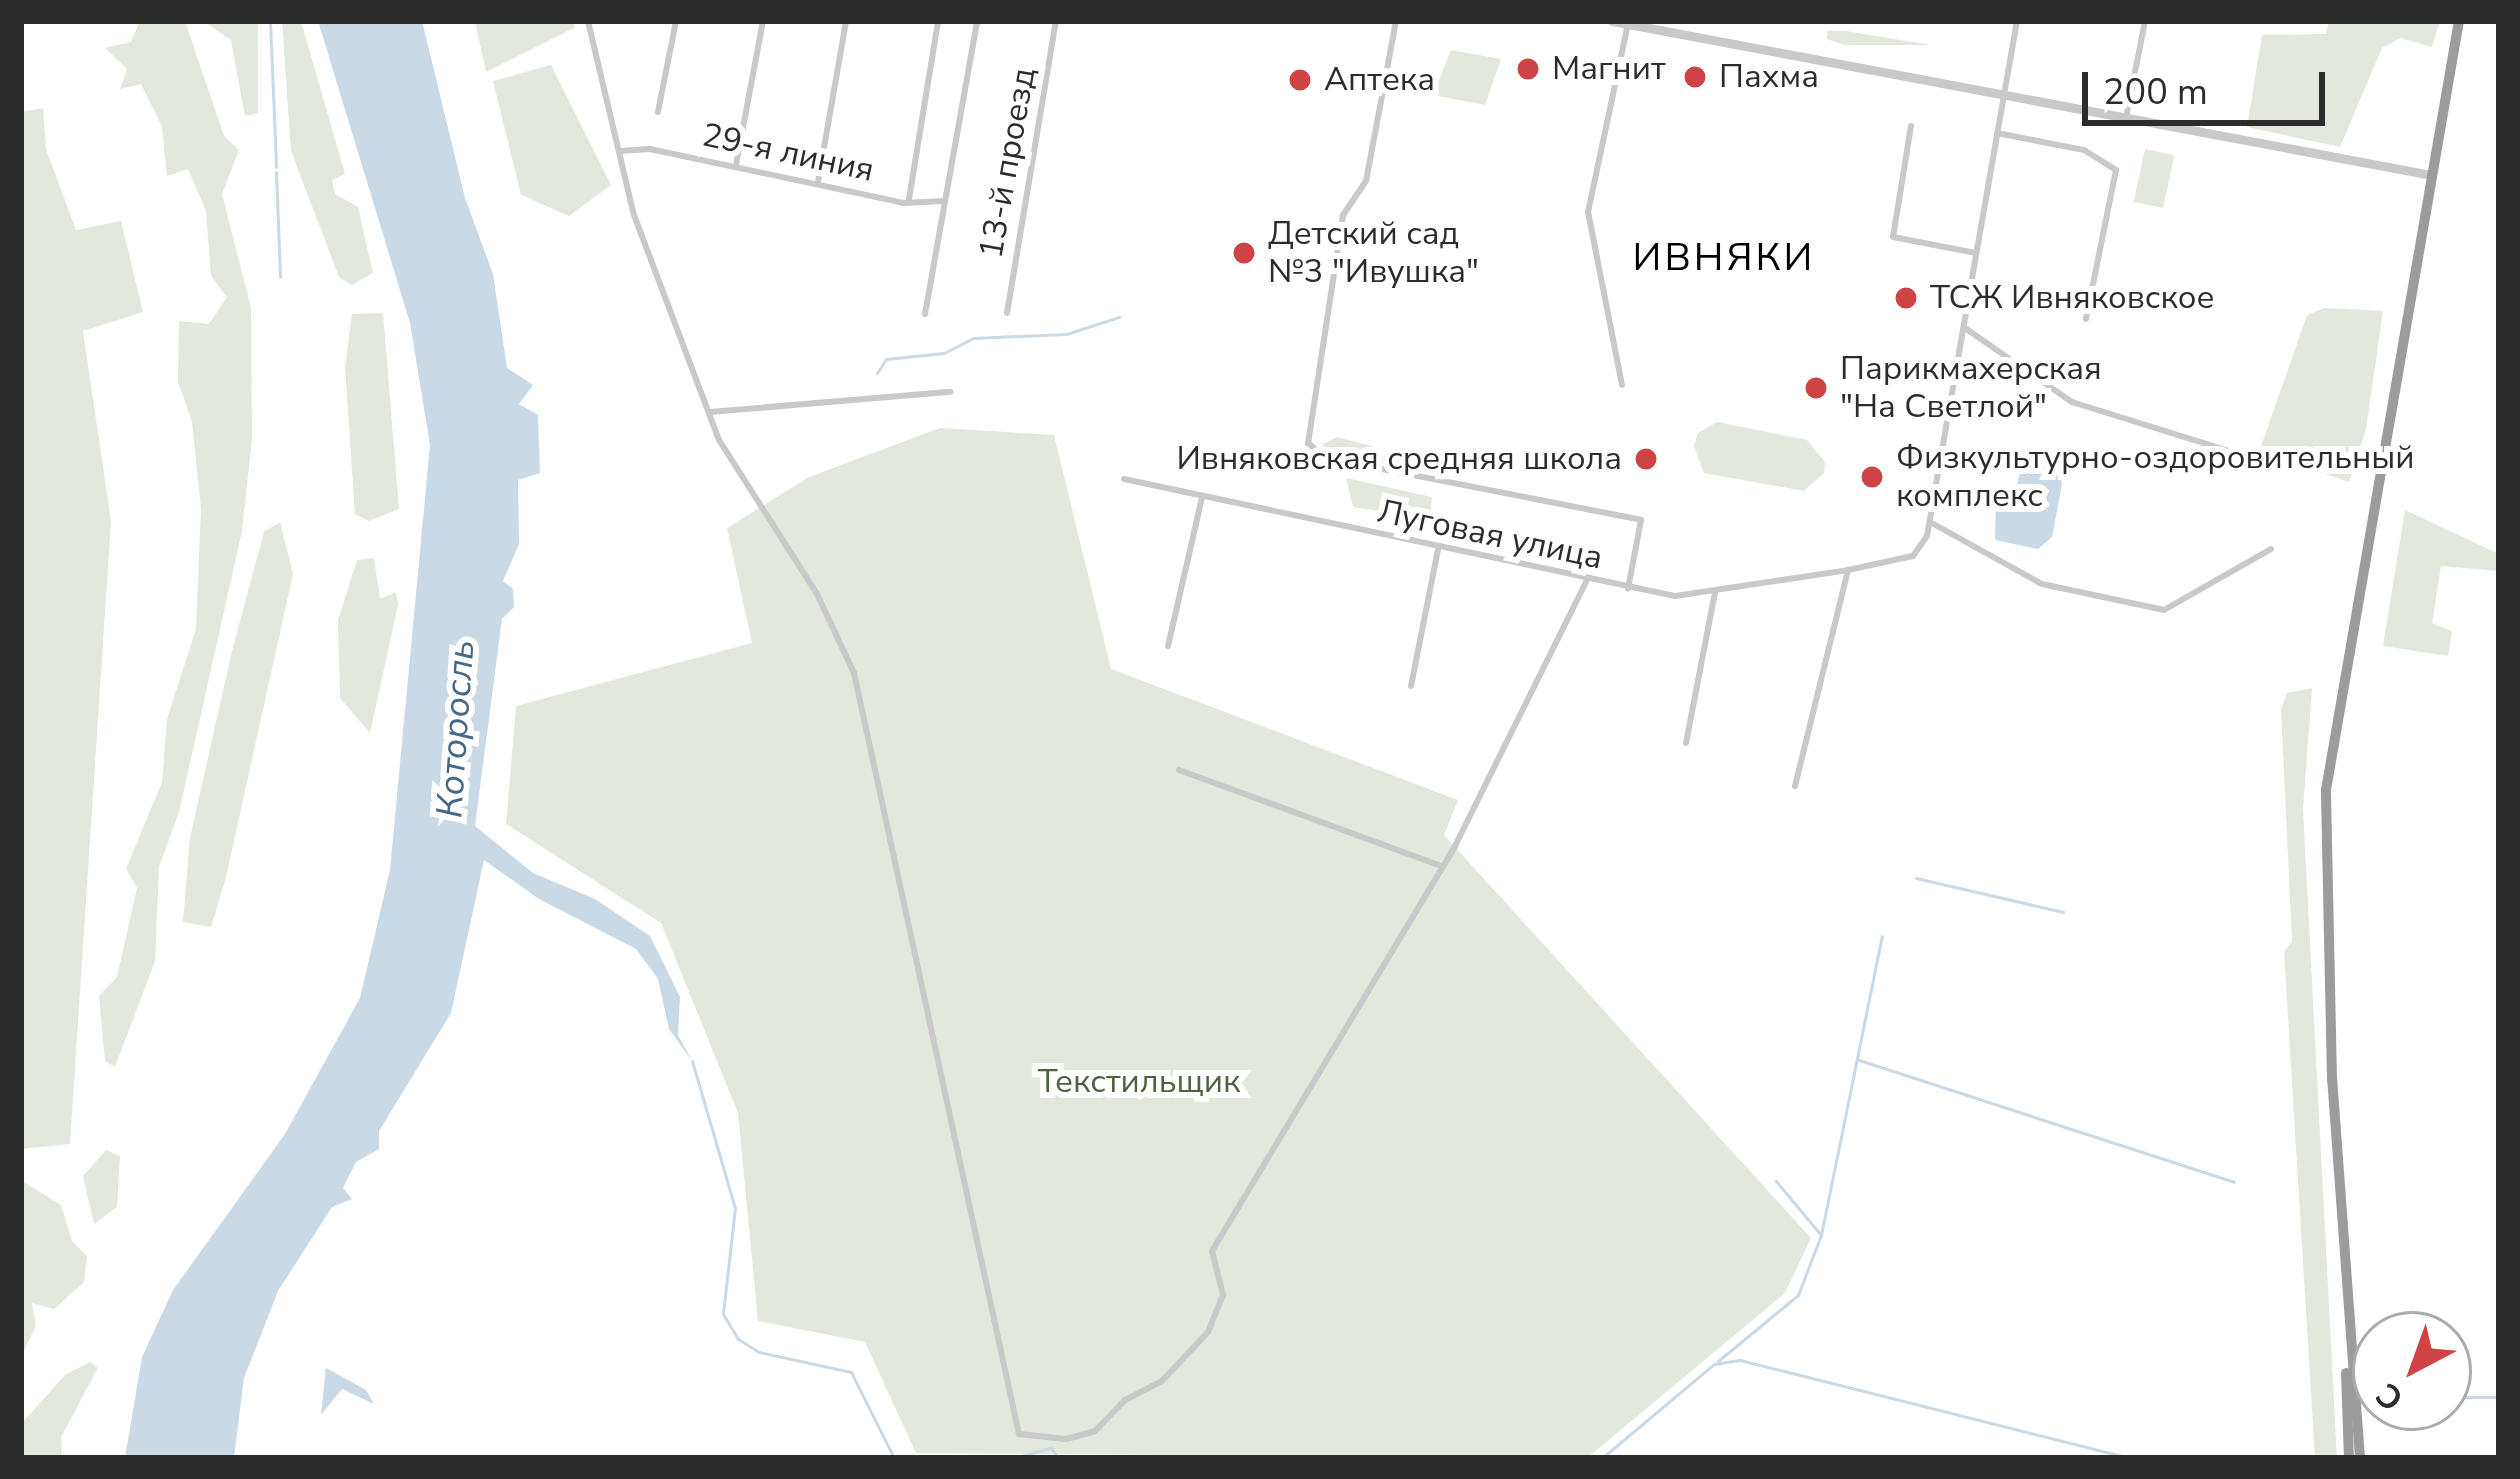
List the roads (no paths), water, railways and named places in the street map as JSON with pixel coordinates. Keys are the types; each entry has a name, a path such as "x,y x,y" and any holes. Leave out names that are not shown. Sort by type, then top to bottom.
{"highway":[{"path":"2349,1458 2327,978 2326,790 2459,21"},
{"path":"2346,1322 2360,1458"}],"street":[{"path":"588,21 634,215 718,440 844,639 1019,1434 1066,1439 1095,1431 1125,1400 1162,1381 1208,1332 1223,1294 1212,1251 1442,866 1586,582"},
{"path":"658,112 676,21"},
{"path":"736,166 763,21"},
{"path":"818,182 846,21"},
{"path":"909,199 938,21"},
{"path":"925,314 977,21"},
{"name":"13-й проезд","path":"1007,313 1056,21"},
{"path":"1396,21 1366,181 1343,215 1307,437 1326,458 1641,520 1628,589"},
{"path":"1612,21 1929,76 2004,98 2431,175"},
{"path":"2017,21 1930,522 2042,584 2164,610 2271,548"},
{"path":"2126,119 2145,21"},
{"path":"1622,385 1588,212 1628,24"},
{"path":"1911,126 1893,238 1976,253"},
{"path":"1997,133 2084,150 2116,170 2086,319"},
{"name":"29-я линия","path":"619,151 650,149 909,199 944,201"},
{"path":"1963,327 2072,402 2293,471"},
{"path":"710,412 950,392"},
{"name":"Луговая улица","path":"1124,479 1586,582 1675,596 1848,571 1913,556 1930,522"},
{"path":"1168,646 1203,496"},
{"path":"1411,686 1438,550"},
{"path":"1795,786 1848,571"},
{"path":"1686,743 1714,592"},
{"path":"1179,770 1442,866"}],"water":[{"name":"Которосль","path":"318,21 422,21 465,198 493,274 507,368 533,385 519,404 538,415 540,473 518,480 519,544 503,581 513,589 514,607 502,619 475,826 533,873 595,899 650,936 680,997 678,1035 692,1061 669,1029 658,979 636,949 539,899 484,860 451,1013 379,1131 379,1149 356,1162 343,1188 352,1199 332,1207 278,1291 244,1378 234,1458 125,1458 142,1357 173,1290 285,1134 360,998 390,870 430,445 410,323"},
{"path":"2023,459 2059,469 2062,484 2052,537 2038,549 1995,540 1996,494 2017,485"},
{"path":"326,1368 366,1390 374,1404 342,1389 321,1415"}],"waterway":[{"path":"270,21 276,167"},
{"path":"276,172 280,277"},
{"path":"877,373 886,359 944,353 973,338 1066,334 1119,317"},
{"path":"1916,878 2063,912"},
{"path":"1718,1361 1798,1295 1821,1235 1882,936"},
{"path":"1859,1060 2234,1182"},
{"path":"692,1061 735,1208 723,1314 738,1339 759,1352 851,1372 894,1458"},
{"path":"1776,1181 1821,1235"},
{"path":"1602,1458 1714,1364 1740,1360 2130,1458"},
{"path":"2472,1397 2499,1397"},
{"path":"1015,1458 1051,1448 1058,1458"}],"place":[{"name":"Магнит","path":"1528,69"},
{"name":"Пахма","path":"1695,77"},
{"name":"Аптека","path":"1300,80"},
{"name":"Детский сад №3 \"Ивушка\"","path":"1244,253"},
{"name":"ТСЖ Ивняковское","path":"1906,298"},
{"name":"Парикмахерская \"На Светлой\"","path":"1816,388"},
{"name":"Ивняковская средняя школа","path":"1646,459"},
{"name":"Физкультурно-оздоровительный комплекс","path":"1872,477"}],"district":[{"name":"ИВНЯКИ","path":"1724,258"}],"park label":[{"name":"Текстильщик","path":"1139,1082"}]}
